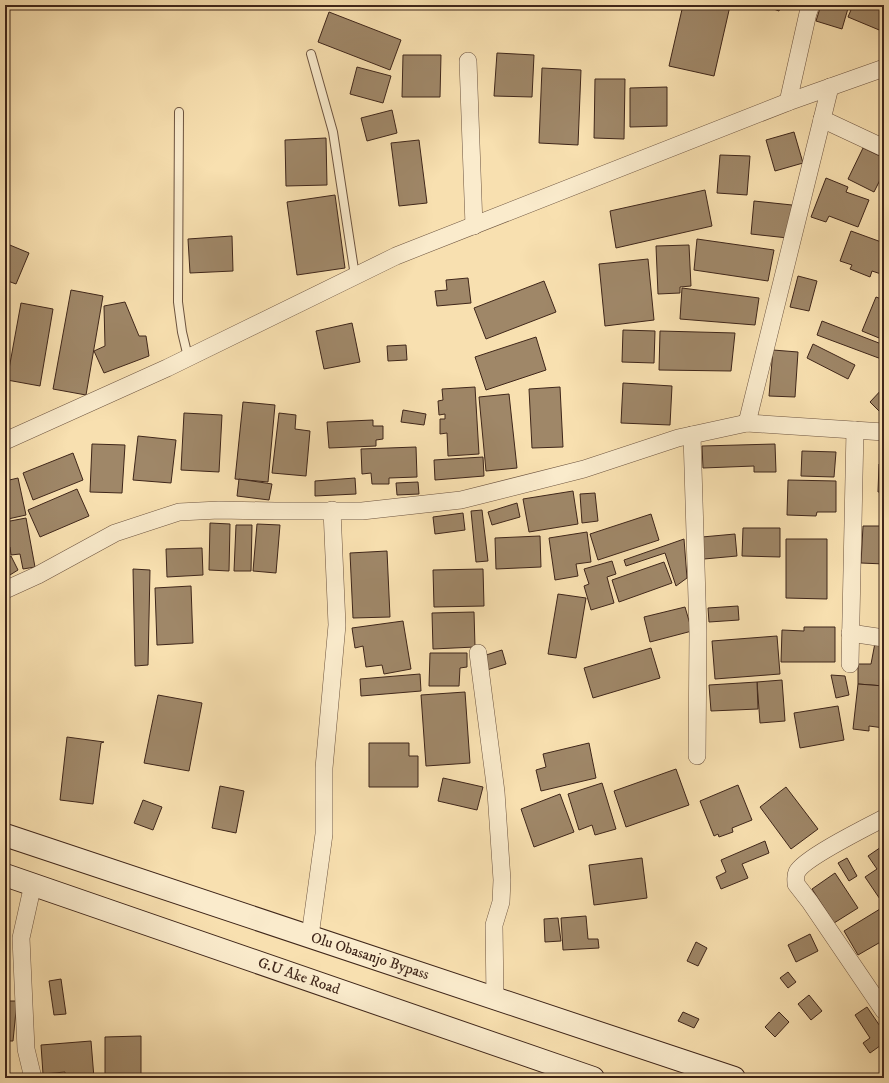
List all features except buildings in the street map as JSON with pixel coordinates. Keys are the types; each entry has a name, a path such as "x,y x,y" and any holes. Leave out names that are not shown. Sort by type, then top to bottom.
{"main road":[{"name":"Olu Obasanjo Bypass","path":"5,835 734,1078"},
{"name":"G.U Ake Road","path":"5,875 593,1078"}],"street":[{"path":"788,102 811,5"},
{"path":"468,61 474,226"},
{"path":"5,441 188,357 396,256 788,102 884,68"},
{"path":"747,423 830,87"},
{"path":"822,119 884,148"},
{"path":"5,590 38,575 115,533 179,512 219,510 362,510 461,500 584,469 678,438 747,423 884,432"},
{"path":"850,664 855,430"},
{"path":"692,435 698,632 698,756"},
{"path":"310,936 324,834 324,768 336,625 332,510"},
{"path":"850,633 884,638"},
{"path":"478,653 496,792 502,880 501,902 494,925 495,998"},
{"path":"884,818 818,854 802,866 797,872 796,884 810,902 884,1012"},
{"path":"33,884 21,938 26,1049 33,1078"}],"lane":[{"path":"311,54 333,132 355,276"},
{"path":"179,112 178,302 182,332 188,357"}]}
